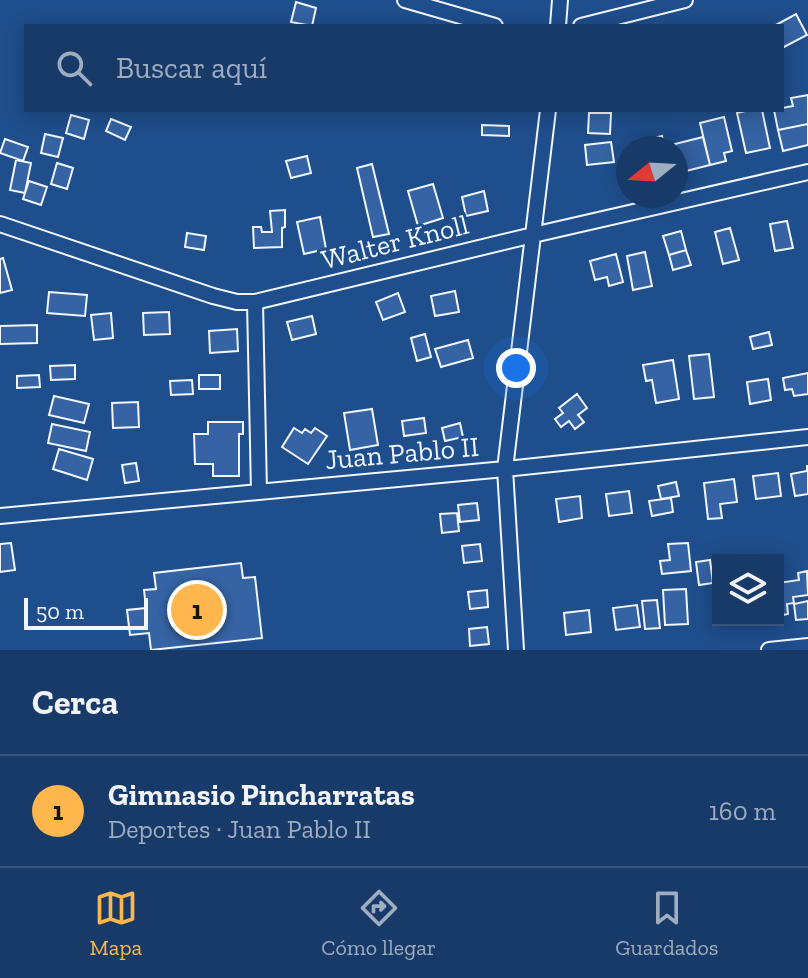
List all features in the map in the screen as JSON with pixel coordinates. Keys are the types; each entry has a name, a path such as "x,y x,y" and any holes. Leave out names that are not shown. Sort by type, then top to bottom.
{"street":[{"path":"405,0 488,24"},
{"path":"558,24 560,0"},
{"path":"589,24 685,0"},
{"path":"516,650 505,469 548,112"},
{"name":"Walter Knoll","path":"0,224 213,296 237,302 255,302 808,172"},
{"path":"255,302 259,492"},
{"name":"Juan Pablo II","path":"0,516 808,437"},
{"path":"769,650 808,646"}],"building":[{"path":"296,2 316,8 312,24 291,22"},
{"path":"796,14 807,35 784,47 784,24 778,24"},
{"path":"808,95 808,124 778,130 774,112 784,112 784,108 793,106 791,98"},
{"path":"762,112 770,148 746,153 737,113"},
{"path":"589,113 611,113 610,134 588,133"},
{"path":"71,115 89,120 84,139 66,133"},
{"path":"724,117 732,151 724,153 726,161 710,165 700,123"},
{"path":"111,119 131,127 125,140 106,131"},
{"path":"808,124 808,145 783,151 778,130"},
{"path":"482,125 509,126 509,136 482,135"},
{"path":"45,134 63,138 58,157 41,153"},
{"path":"703,137 710,165 688,170 688,141"},
{"path":"5,139 28,147 23,161 0,153"},
{"path":"611,142 614,162 587,165 585,145"},
{"path":"307,156 311,173 291,178 286,161"},
{"path":"16,160 31,163 25,193 10,190"},
{"path":"57,163 73,168 67,189 51,184"},
{"path":"372,164 389,234 373,237 357,168"},
{"path":"29,181 47,187 41,205 23,199"},
{"path":"433,184 443,218 418,226 408,191"},
{"path":"484,191 488,211 466,216 462,197"},
{"path":"285,210 282,247 254,248 253,227 261,227 262,232 272,232 270,211"},
{"path":"320,217 326,249 304,254 297,222"},
{"path":"787,221 793,248 775,251 770,224"},
{"path":"730,228 739,260 723,264 715,232"},
{"path":"681,231 686,250 669,255 663,236"},
{"path":"187,233 206,236 204,250 185,247"},
{"path":"686,250 691,265 673,270 669,255"},
{"path":"645,252 652,286 633,290 627,256"},
{"path":"616,254 623,282 609,286 607,277 595,280 590,261"},
{"path":"3,258 12,290 0,293 0,259"},
{"path":"455,291 459,312 435,316 431,296"},
{"path":"49,292 87,295 85,316 47,313"},
{"path":"398,293 405,312 383,320 376,302"},
{"path":"169,312 170,334 144,335 143,313"},
{"path":"111,313 113,338 94,340 91,315"},
{"path":"312,316 316,334 292,340 287,322"},
{"path":"37,325 37,343 0,344 0,326"},
{"path":"237,329 238,351 210,353 209,331"},
{"path":"769,332 772,345 753,349 750,337"},
{"path":"425,334 431,357 417,361 411,338"},
{"path":"468,340 473,358 441,367 435,349"},
{"path":"709,354 714,397 694,399 689,356"},
{"path":"673,360 679,399 656,403 652,380 646,381 643,365"},
{"path":"75,365 75,379 51,380 50,366"},
{"path":"808,373 808,394 794,396 792,389 785,390 783,378"},
{"path":"39,375 40,387 17,388 17,376"},
{"path":"199,375 220,375 220,389 199,389"},
{"path":"768,379 771,400 750,404 747,382"},
{"path":"192,380 193,394 171,395 170,381"},
{"path":"577,394 587,408 578,415 584,422 575,429 569,421 561,427 555,419 563,413 559,408"},
{"path":"54,396 89,404 84,423 49,415"},
{"path":"138,402 139,427 113,428 112,403"},
{"path":"372,409 378,445 350,450 344,413"},
{"path":"424,418 426,433 404,436 402,421"},
{"path":"208,422 243,422 243,434 239,434 239,476 213,476 213,464 195,464 194,434 208,434"},
{"path":"460,423 463,437 445,441 442,428"},
{"path":"52,424 90,432 86,451 48,443"},
{"path":"294,428 302,433 305,429 311,433 315,428 327,436 308,464 282,447"},
{"path":"59,449 93,459 87,480 53,469"},
{"path":"136,463 139,481 125,483 122,465"},
{"path":"807,466 808,494 795,496 791,474 807,471"},
{"path":"778,473 781,496 756,499 753,476"},
{"path":"734,479 737,502 720,504 722,518 708,519 704,483"},
{"path":"676,482 679,496 661,499 658,486"},
{"path":"629,491 632,513 609,516 606,494"},
{"path":"580,496 582,518 559,522 556,499"},
{"path":"671,498 673,512 652,516 649,501"},
{"path":"477,503 479,520 460,522 458,505"},
{"path":"457,513 459,531 442,533 440,514"},
{"path":"11,543 15,570 0,572 0,544"},
{"path":"688,543 691,571 662,574 660,561 670,560 668,544"},
{"path":"480,544 482,561 464,563 462,546"},
{"path":"710,560 712,583 699,585 696,562"},
{"path":"241,563 243,578 255,577 262,638 151,650 149,633 130,635 127,610 146,608 144,590 156,589 154,573"},
{"path":"807,571 808,595 793,597 794,603 787,604 788,614 784,615 784,582 799,580 798,573"},
{"path":"686,589 688,624 665,625 663,590"},
{"path":"487,590 488,607 470,609 468,592"},
{"path":"657,600 660,628 645,629 642,601"},
{"path":"808,601 808,619 796,620 794,604"},
{"path":"637,605 640,627 616,630 613,608"},
{"path":"589,610 591,632 566,635 564,613"},
{"path":"487,627 489,644 470,646 469,629"}],"place":[{"name":"Gimnasio Pincharratas","path":"197,610"}]}
